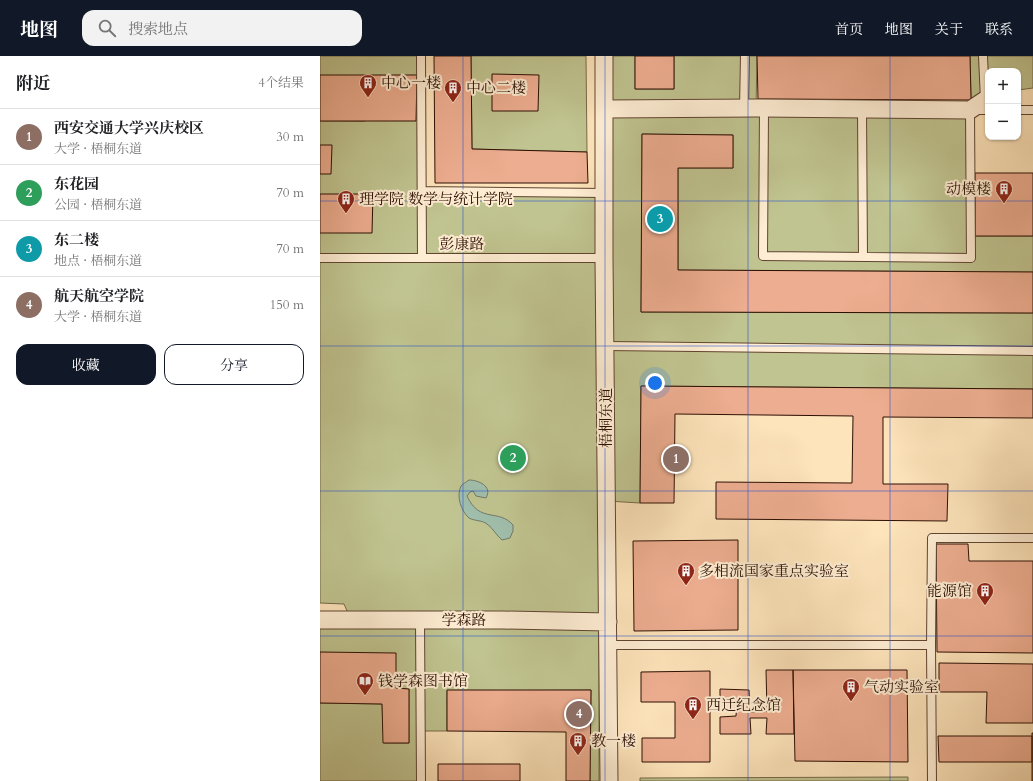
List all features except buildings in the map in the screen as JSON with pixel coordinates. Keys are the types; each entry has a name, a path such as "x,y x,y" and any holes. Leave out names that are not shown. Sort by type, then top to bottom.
{"street":[{"name":"梧桐东道","path":"604,56 604,258 609,781"},
{"path":"605,109 744,108 970,110 985,104"},
{"name":"学森路","path":"320,620 608,622"}],"lane":[{"path":"421,56 422,258"},
{"path":"744,108 745,56"},
{"path":"983,56 985,80"},
{"path":"764,109 763,256 971,258 970,110"},
{"path":"862,110 863,257"},
{"path":"1021,110 1033,110"},
{"path":"422,191 605,193"},
{"name":"彭康路","path":"320,258 604,258"},
{"path":"606,346 1033,351"},
{"path":"932,781 932,538 1033,538"},
{"path":"420,620 421,781"},
{"path":"607,645 931,645"}],"green space":[{"path":"320,56 421,56 423,191 605,193 605,56 635,56 635,89 674,89 674,56 757,56 756,108 970,110 971,234 976,236 1033,236 1033,272 678,270 678,168 733,168 733,135 642,134 641,312 1033,313 1033,389 641,386 640,503 607,501 599,622 599,781 590,781 591,690 447,691 447,731 421,731 421,781 320,781 320,703 382,704 384,743 409,743 409,689 396,688 320,652 320,620 351,620 344,604 320,603 320,121 365,121 320,120"},
{"path":"471,56 586,56 587,152 472,149"},
{"path":"970,56 1033,56 1033,88 1021,90 1021,68 985,68 985,96 971,98"},
{"path":"908,777 908,781 640,781 640,778"}],"shaded area":[{"path":"469,480 484,484 488,490 486,498 476,496 473,491 470,492 467,496 472,505 483,513 501,517 513,525 513,531 510,538 502,540 487,524 471,519 466,515 460,503 459,494 461,486"}],"place":[{"name":"中心一楼","path":"368,98"},
{"name":"中心二楼","path":"453,103"},
{"name":"动模楼","path":"1004,204"},
{"name":"理学院 数学与统计学院","path":"346,214"},
{"name":"东二楼","path":"660,219"},
{"name":"东花园","path":"513,458"},
{"name":"西安交通大学兴庆校区","path":"676,459"},
{"name":"多相流国家重点实验室","path":"686,586"},
{"name":"能源馆","path":"985,606"},
{"name":"钱学森图书馆","path":"365,696"},
{"name":"气动实验室","path":"851,702"},
{"name":"航天航空学院","path":"579,714"},
{"name":"西迁纪念馆","path":"693,720"},
{"name":"教一楼","path":"578,756"}]}
